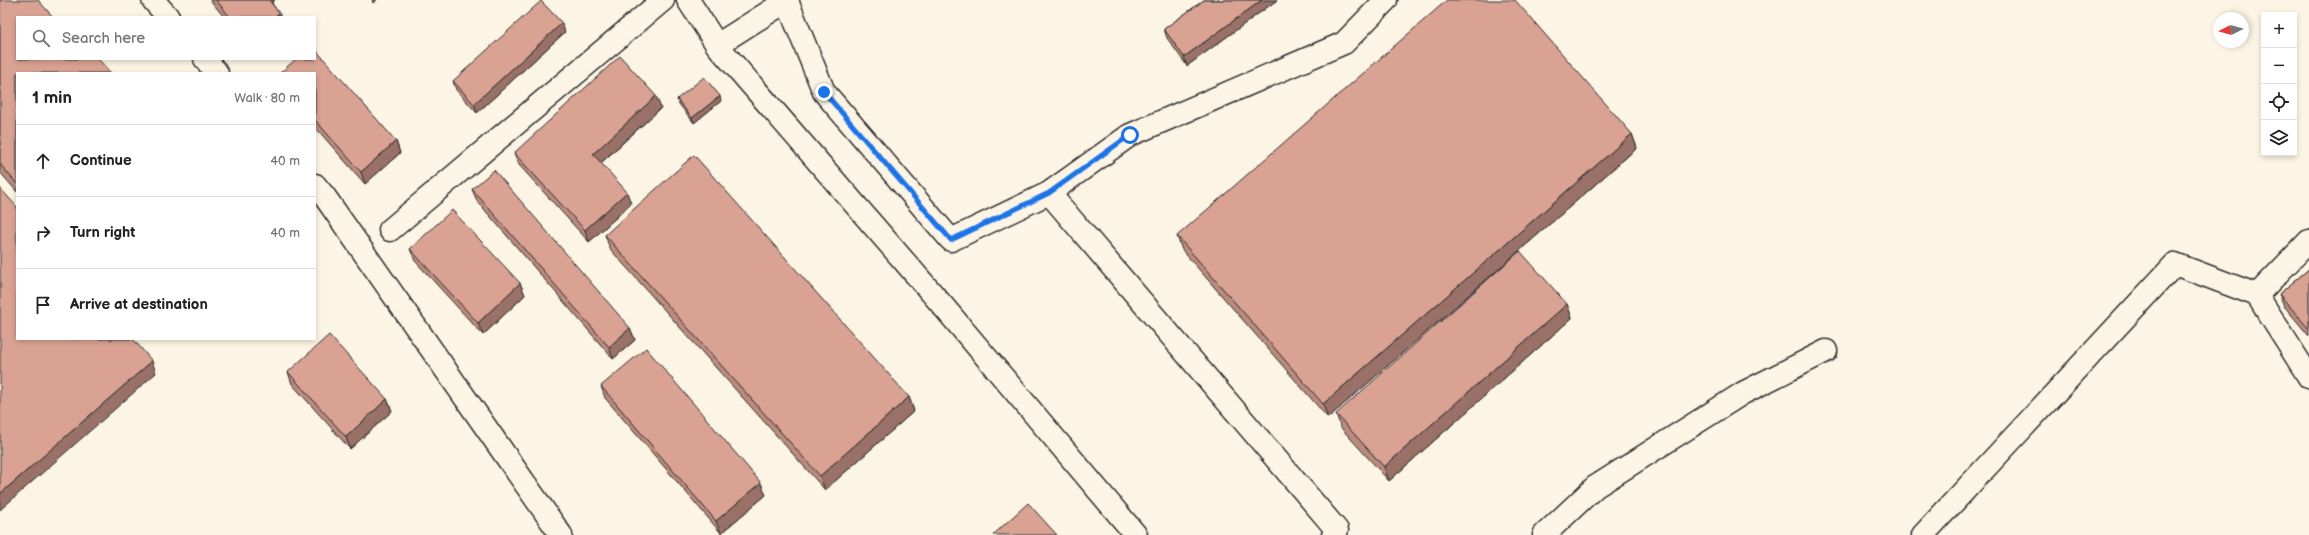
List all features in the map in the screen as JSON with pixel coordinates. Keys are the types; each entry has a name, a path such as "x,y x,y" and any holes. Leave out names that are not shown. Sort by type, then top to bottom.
{"lane":[{"path":"153,0 167,16"},
{"path":"390,230 663,0"},
{"path":"688,0 717,45 937,300 1136,535"},
{"path":"717,45 788,0 824,92 951,240 1049,193 1130,135 1344,43 1386,0"},
{"path":"206,60 216,72"},
{"path":"316,186 330,203 561,535"},
{"path":"1049,193 1337,530 1333,535"},
{"path":"2257,295 2309,241"},
{"path":"1923,535 2175,264 2257,295 2309,377"},
{"path":"1544,535 1595,487 1743,393 1826,351"}],"building":[{"path":"0,0 38,0 52,16 16,16 16,60 99,60 110,72 16,72 16,183 0,164"},
{"path":"216,0 269,0 279,13 275,16 229,16"},
{"path":"1204,0 1262,0 1184,57 1164,29"},
{"path":"1447,0 1515,0 1632,134 1323,404 1177,236"},
{"path":"541,1 562,23 474,104 453,81"},
{"path":"316,50 396,141 361,172 316,121 316,72 281,72 295,60 316,60"},
{"path":"620,56 656,96 593,154 627,192 585,230 514,153"},
{"path":"704,77 720,96 692,118 677,99"},
{"path":"694,155 909,397 820,476 605,235"},
{"path":"494,170 630,328 609,347 472,189"},
{"path":"0,188 16,206 16,340 134,340 152,361 0,494"},
{"path":"452,210 520,283 478,323 410,249"},
{"path":"1520,251 1567,304 1384,467 1336,414"},
{"path":"2309,269 2309,329 2279,294"},
{"path":"329,335 387,399 346,437 288,372"},
{"path":"646,348 761,483 716,521 601,386"},
{"path":"1028,503 1057,535 993,535"}],"route":[{"path":"824,92 951,240 1049,193 1130,135"}]}
